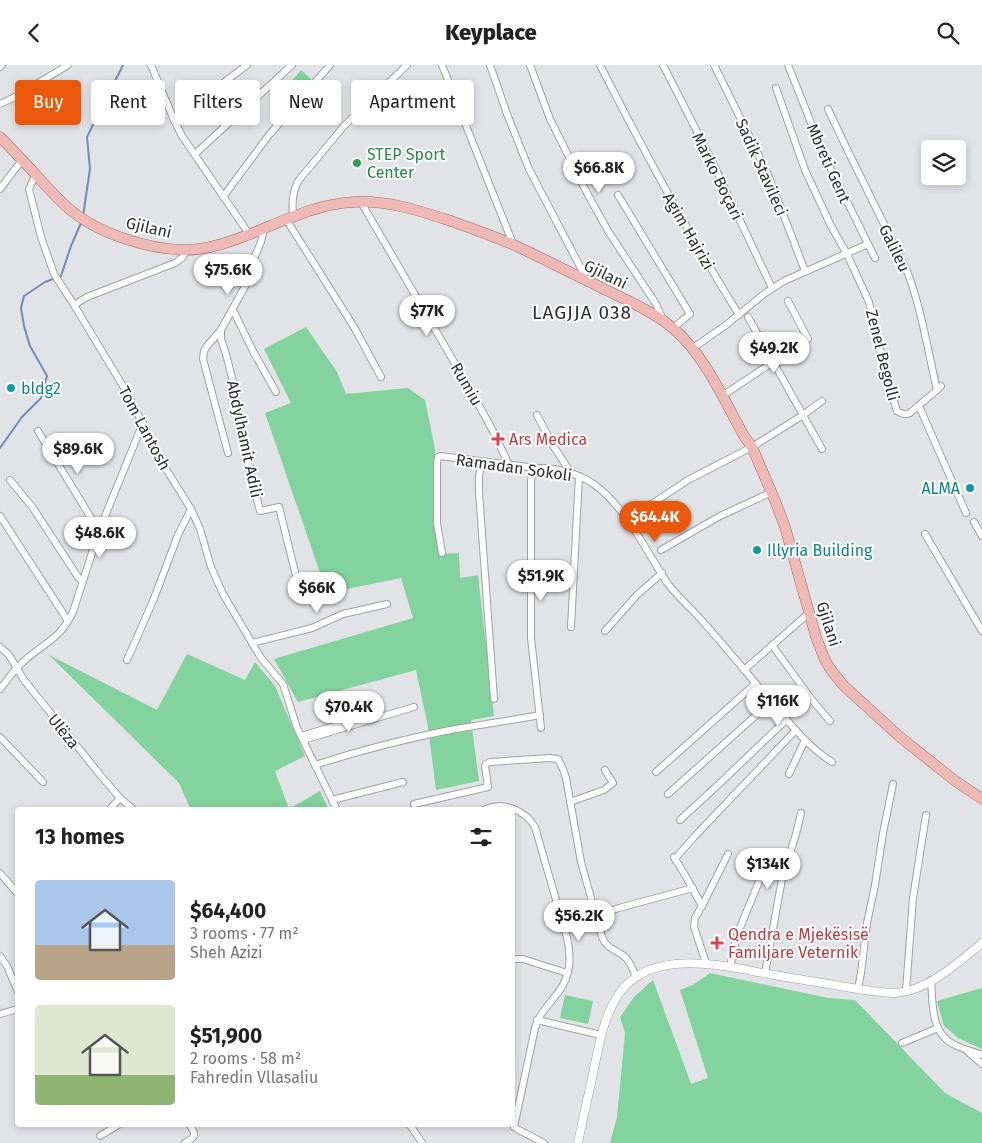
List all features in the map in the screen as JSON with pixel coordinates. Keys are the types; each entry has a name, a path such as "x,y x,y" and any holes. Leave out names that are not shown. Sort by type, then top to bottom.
{"main road":[{"name":"Gjilani","path":"0,137 59,199 74,212 86,221 129,241 187,250 224,243 327,205 361,202 391,204 470,228 512,244 628,301 663,321 693,348 752,447 772,491 785,527 816,637 825,661 844,686 900,737 954,780 982,799"}],"street":[{"path":"0,104 17,96 68,65"},
{"path":"151,65 174,120 188,146 249,234"},
{"path":"174,120 247,65"},
{"path":"195,154 292,65"},
{"path":"224,197 278,123 330,65"},
{"path":"381,377 290,218 294,190 299,180 344,126 407,65"},
{"path":"442,65 512,244"},
{"path":"490,65 506,114 529,169 588,281"},
{"path":"530,65 550,119 587,193 608,231 656,304 663,321"},
{"name":"Agim Hajrizi","path":"600,65 631,127 739,315"},
{"name":"Marko Boçari","path":"663,65 772,288"},
{"name":"Sadik Stavileci","path":"714,65 766,172 806,271"},
{"name":"Mbreti Gent","path":"788,65 823,153 875,259"},
{"name":"Mbreti Gent","path":"776,88 805,170 847,254"},
{"name":"Galileu","path":"828,109 907,271 939,388"},
{"path":"0,189 22,160"},
{"name":"Tom Lantosh","path":"36,174 29,189 41,237 57,281 74,305 129,396 158,456 191,509 200,529 206,553 216,579 261,659 283,684 293,717 336,807"},
{"path":"618,195 690,314 673,328"},
{"name":"Rumiu","path":"361,202 475,398 509,465"},
{"path":"228,453 203,359 204,351 233,309 250,279 264,228"},
{"path":"693,348 713,335 772,288 868,244"},
{"path":"74,305 87,297 175,263 182,258 187,250"},
{"name":"Zenel Begolli","path":"847,254 869,302 885,371 897,411 901,414 906,414 914,410 939,388"},
{"path":"722,396 808,339 788,301"},
{"path":"233,309 254,353 276,392"},
{"path":"748,317 822,449"},
{"name":"Abdylhamit Adili","path":"220,329 235,390 247,459 260,511 278,507 298,584"},
{"path":"638,513 688,480 752,447 822,401"},
{"path":"919,406 966,513"},
{"path":"537,415 552,444 571,473"},
{"path":"0,689 23,661 58,634 68,621 99,531 143,423"},
{"path":"38,431 99,531"},
{"name":"Ramadan Sokoli","path":"442,553 437,523 437,463 440,456 550,469 571,473 589,481 601,489 619,508 669,585 805,740 832,762"},
{"path":"484,462 479,472 479,492 494,699"},
{"path":"537,468 533,471 532,480 530,614 531,644 541,728"},
{"path":"571,627 579,476"},
{"path":"10,480 28,500 82,581"},
{"path":"662,550 720,516 772,491"},
{"path":"127,660 153,601 178,535 191,509"},
{"path":"0,517 68,621"},
{"path":"974,522 982,536"},
{"path":"925,533 982,631"},
{"path":"605,631 637,595 662,573"},
{"path":"252,643 312,627 343,614 387,604"},
{"path":"744,670 809,613"},
{"path":"772,645 830,721"},
{"name":"Ulëza","path":"0,647 9,655 21,677 100,776 130,807"},
{"path":"656,772 755,684"},
{"path":"668,794 771,702"},
{"path":"302,738 414,707"},
{"path":"302,738 392,709"},
{"path":"315,765 365,749 443,732 540,715"},
{"path":"680,819 786,719"},
{"path":"702,906 675,858 796,730"},
{"path":"0,737 43,782"},
{"path":"789,774 805,740"},
{"path":"414,804 488,787 486,764 490,762 558,759 566,777 581,862 604,943 626,957 636,977"},
{"path":"570,803 604,789 613,783 605,770"},
{"path":"332,800 403,782"},
{"path":"858,989 866,923 875,885 893,784"},
{"path":"112,807 120,798"},
{"path":"515,810 524,814 535,827 569,947 570,960 563,985 542,1012 534,1028 515,1122"},
{"path":"764,973 782,879 801,813"},
{"path":"906,991 913,898 926,815"},
{"path":"706,963 694,927 695,917 728,854"},
{"path":"730,967 737,935 766,862"},
{"path":"0,873 15,890"},
{"path":"596,916 693,888"},
{"path":"578,1143 601,1035 608,1014 624,987 636,977 651,969 685,963 706,963 888,993 906,991 922,985 952,967 982,943"},
{"path":"0,956 15,984"},
{"path":"515,959 523,959 567,973"},
{"path":"931,980 933,1010 942,1036 964,1049 982,1055"},
{"path":"0,1014 15,1010"},
{"path":"537,1020 601,1035"},
{"path":"902,1043 938,1028"},
{"path":"964,1049 982,1064"},
{"path":"100,1136 115,1127"},
{"path":"185,1143 195,1136 191,1127"},
{"path":"411,1127 422,1143"},
{"path":"514,1127 532,1143"},
{"path":"514,1127 544,1143"}],"green space":[{"path":"301,70 312,80 293,80"},
{"path":"306,327 337,372 346,394 408,388 425,400 435,449 439,554 459,553 460,578 478,575 494,716 471,720 479,781 436,790 428,727 416,670 298,702 274,659 413,618 401,578 327,593 265,413 291,403 264,349"},
{"path":"187,654 245,680 255,662 275,686 305,756 275,771 288,807 190,807 179,783 49,655 157,710"},
{"path":"320,791 328,807 292,807"},
{"path":"710,973 828,998 855,1000 945,1093 982,1113 982,1143 610,1143 617,1117 625,1033 620,1017 634,997 653,980 691,1084 708,1078 680,990 693,985"},
{"path":"982,988 982,1049 958,1038 944,1026 937,1001"},
{"path":"565,995 593,1001 588,1024 560,1018"}],"waterway":[{"path":"83,216 90,169 87,137 123,65"},
{"path":"0,448 22,417 41,398 47,376 30,346 24,326 21,308 24,296 45,282 61,276 81,223"}],"place":[{"name":"STEP Sport Center","path":"357,163"},
{"name":"bldg2","path":"11,388"},
{"name":"Ars Medica","path":"498,439"},
{"name":"ALMA","path":"970,488"},
{"name":"Illyria Building","path":"757,550"},
{"name":"Qendra e Mjekësisë Familjare Veternik","path":"717,943"}],"district":[{"name":"LAGJJA 038","path":"582,312"}]}
